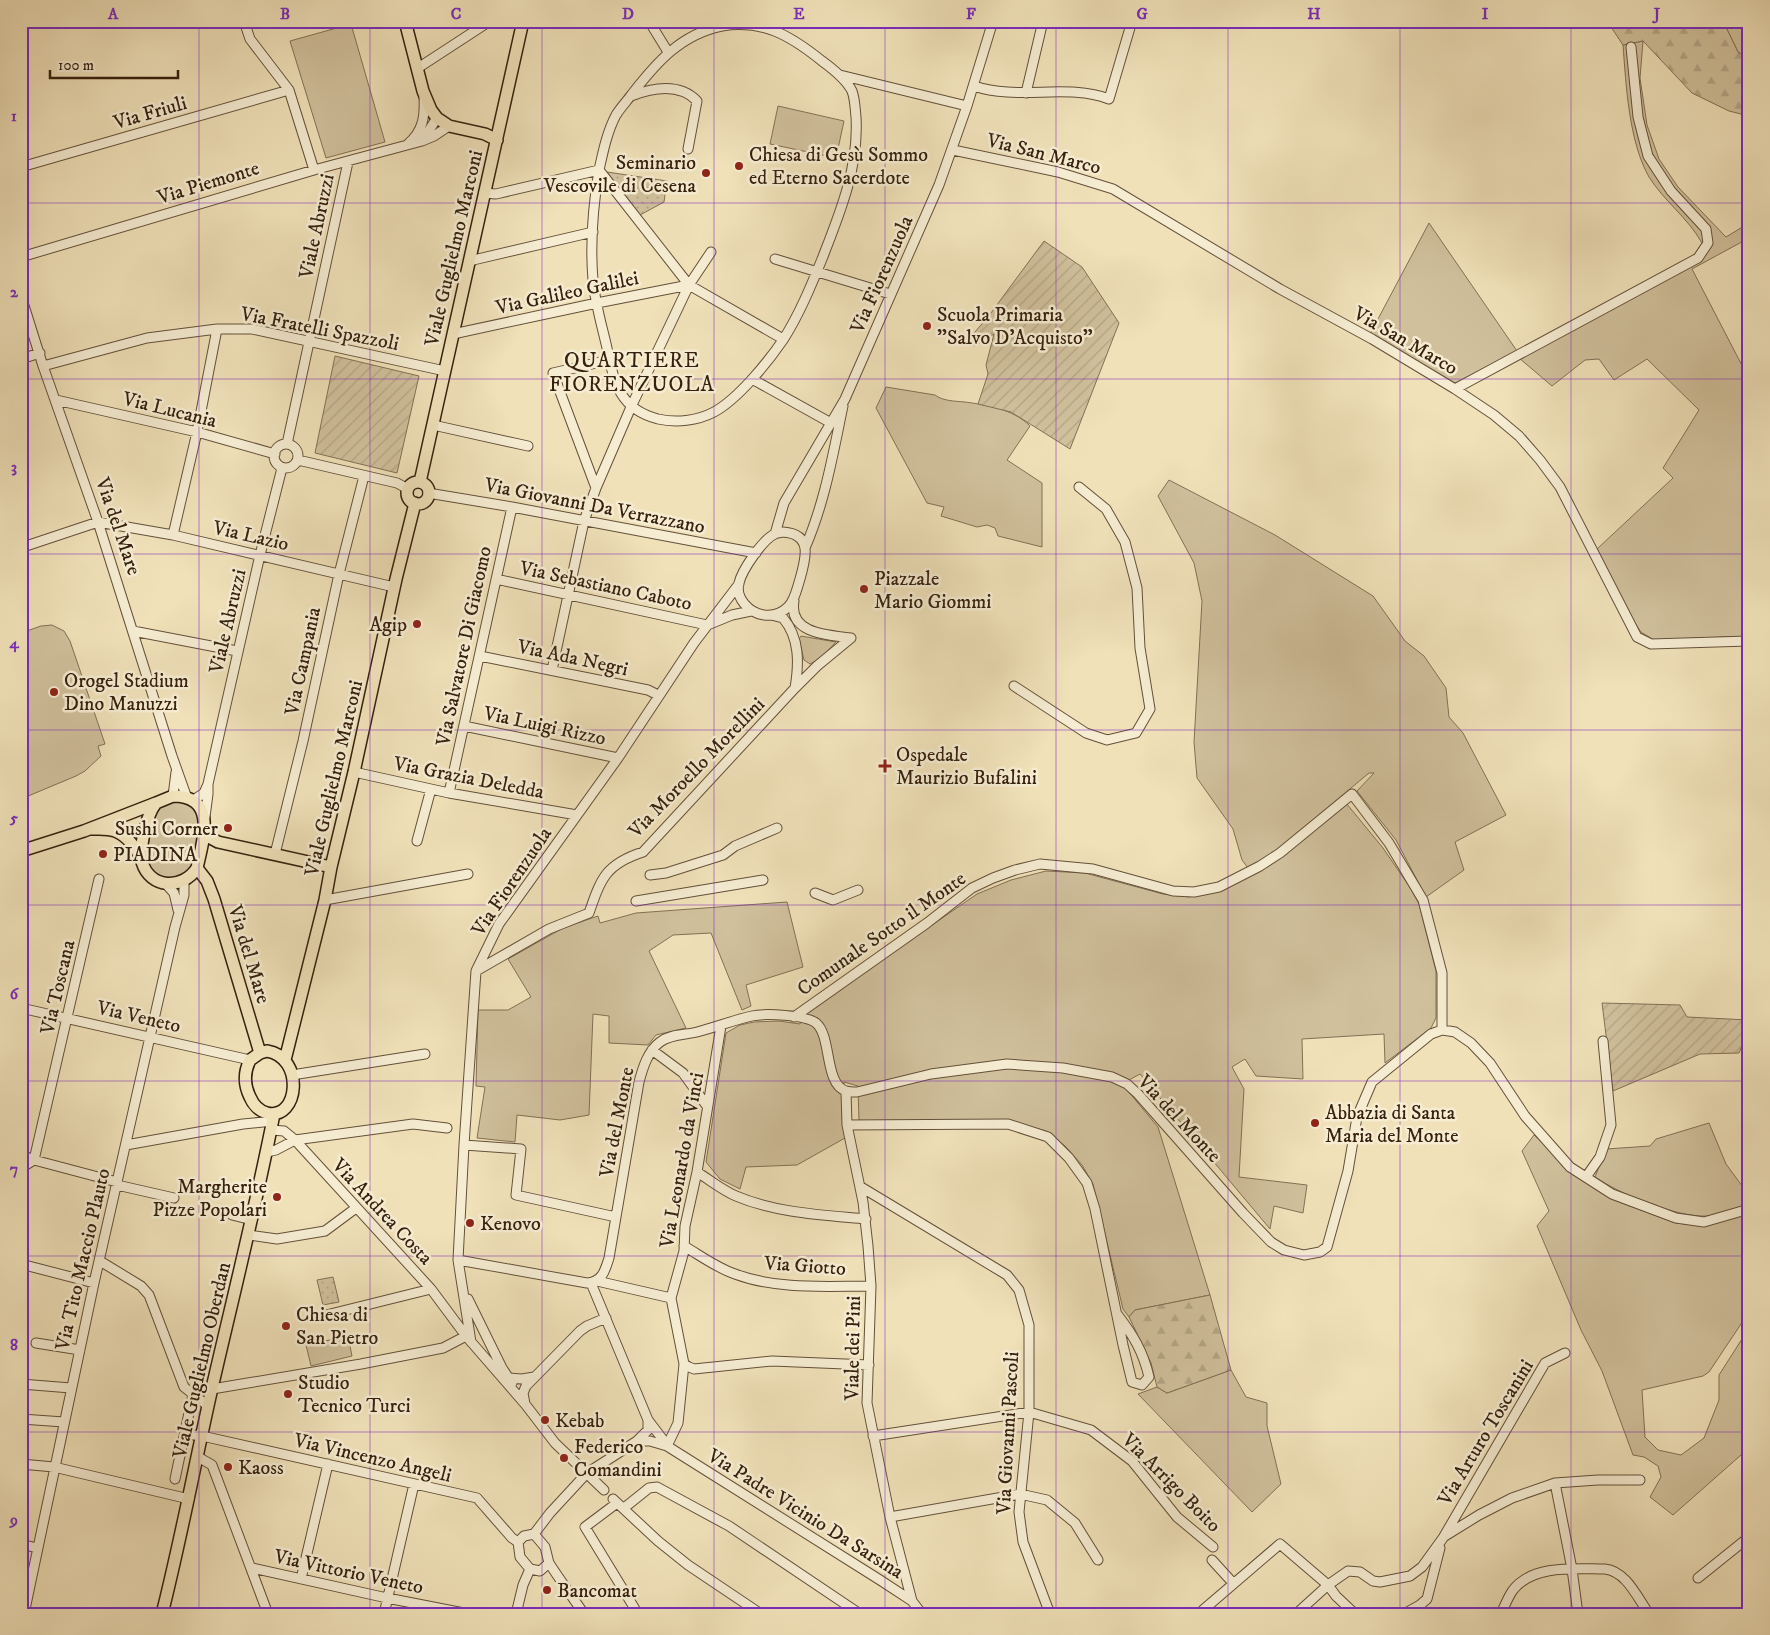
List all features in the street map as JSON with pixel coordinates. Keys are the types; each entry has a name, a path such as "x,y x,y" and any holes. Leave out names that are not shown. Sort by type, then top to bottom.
{"main road":[{"path":"405,21 423,92 437,118 452,127 485,134 497,140"},
{"name":"Viale Guglielmo Marconi","path":"420,482 523,21"},
{"path":"420,482 426,486 428,493 426,500 415,503 408,496 408,489 413,483 420,482"},
{"name":"Viale Guglielmo Marconi","path":"285,1060 325,900 394,587 415,503"},
{"path":"21,851 88,829 173,796 190,799 200,807 205,817 205,835 197,868 184,881 166,884 156,881 150,875 138,850 119,833 114,830 88,829"},
{"path":"142,861 141,852 149,815 156,803"},
{"path":"205,835 218,842 331,867"},
{"name":"Via del Mare","path":"197,868 206,881 214,899 260,1053"},
{"path":"274,1052 285,1060 292,1075 294,1088 292,1099 273,1122 264,1112 257,1108 250,1097 245,1076 250,1060 260,1053 274,1052"},
{"name":"Viale Guglielmo Oberdan","path":"162,1614 273,1122"}],"street":[{"path":"244,21 250,39 289,90 314,170"},
{"path":"418,68 490,21"},
{"path":"648,21 668,52"},
{"name":"Via Fiorenzuola","path":"775,534 784,503 845,399 935,194 953,150 993,21"},
{"path":"1026,93 1043,21"},
{"path":"974,86 984,90 1005,93 1089,93 1109,99 1132,21"},
{"path":"750,24 772,28 802,46 840,75 851,90 855,104 854,159 839,216 801,306 783,339 752,379 716,411 692,420 661,420 632,404 612,376 593,282 594,201 606,142 615,117 644,78 668,52 695,34 722,26 750,24"},
{"path":"1455,389 1698,258 1708,243 1706,229 1670,191 1648,156 1638,116 1632,47"},
{"path":"840,75 967,106"},
{"path":"631,96 661,87 678,90 694,97 697,101 688,149"},
{"name":"Via Friuli","path":"21,167 289,90"},
{"path":"406,146 416,137 421,129 424,108 423,92"},
{"path":"422,141 437,118"},
{"name":"Via Piemonte","path":"21,258 314,170 406,146 452,127"},
{"name":"Via San Marco","path":"953,150 1058,172 1113,189 1280,289 1372,339 1455,389 1514,431 1540,460 1560,487 1637,636 1651,644 1749,641"},
{"name":"Viale Abruzzi","path":"286,444 348,162"},
{"path":"484,194 496,194 599,170"},
{"path":"599,170 689,285 783,339"},
{"path":"469,261 593,232"},
{"path":"552,670 584,521 596,488 632,404 689,285 711,252"},
{"path":"775,259 890,294"},
{"name":"Via Galileo Galilei","path":"453,334 597,302 689,285"},
{"name":"Via del Mare","path":"21,296 43,366 98,522 177,769 190,799"},
{"path":"173,536 197,432 217,329"},
{"name":"Via Fratelli Spazzoli","path":"43,366 147,338 217,329 252,329 444,371"},
{"path":"21,359 40,353"},
{"path":"596,488 553,373 609,360"},
{"path":"752,379 831,423"},
{"name":"Via Fiorenzuola","path":"806,548 825,495 845,399"},
{"name":"Via Lucania","path":"56,400 197,432 275,454"},
{"path":"433,425 528,446"},
{"path":"286,444 296,449 298,460 290,468 282,468 277,464 275,454 279,447 286,444"},
{"path":"298,460 397,483 408,489"},
{"name":"Viale Abruzzi","path":"205,817 208,784 237,651 282,468"},
{"name":"Via Campania","path":"275,854 303,742 339,574 364,476"},
{"path":"1014,686 1086,733 1108,740 1136,733 1150,709 1140,648 1137,588 1125,542 1106,509 1079,487"},
{"name":"Via Giovanni Da Verrazzano","path":"428,493 756,553"},
{"name":"Via Salvatore Di Giacomo","path":"449,793 512,507"},
{"path":"21,535 26,546 98,522"},
{"name":"Via Lazio","path":"98,522 260,555 394,587"},
{"path":"795,688 798,656 792,630 783,618 751,611 742,601 739,593 739,584 756,553 775,534 790,533 798,537 806,548 806,557 793,609 794,617 800,623 819,634"},
{"name":"Via Sebastiano Caboto","path":"496,579 708,625"},
{"name":"Via Fiorenzuola","path":"468,1339 470,1324 458,1260 476,971 499,924 618,758 658,695 739,584"},
{"path":"771,616 782,612 790,605 796,593"},
{"path":"708,625 732,615 751,611"},
{"path":"792,630 819,634"},
{"path":"133,631 237,651"},
{"name":"Via Moroello Morellini","path":"476,971 549,929 589,913 597,889 606,872 626,857 643,852 795,688 817,666 851,638 819,634"},
{"name":"Via Ada Negri","path":"480,656 648,690 658,695"},
{"path":"798,656 804,664 810,667 817,666"},
{"name":"Via Luigi Rizzo","path":"464,726 618,758"},
{"name":"Via del Mare","path":"173,796 177,769"},
{"name":"Via Grazia Deledda","path":"354,772 449,793 577,815"},
{"path":"190,799 204,793 208,784"},
{"path":"418,841 431,789"},
{"name":"Comunale Sotto il Monte","path":"794,1016 927,923 972,888 993,878 1014,870 1040,864 1093,869 1173,891 1194,892 1219,887 1280,854 1352,794 1389,843 1423,900 1442,973 1442,1030"},
{"path":"650,875 723,855 735,846 777,828"},
{"path":"325,900 468,874"},
{"name":"Via Toscana","path":"34,1160 99,879"},
{"path":"636,901 763,880"},
{"name":"Via Tito Maccio Plauto","path":"24,1614 94,1283 184,895 184,881"},
{"path":"166,884 174,893 179,913"},
{"path":"815,894 833,900 858,890"},
{"name":"Via Veneto","path":"21,1008 250,1060"},
{"name":"Via del Monte","path":"594,1282 602,1276 609,1258 639,1082 644,1065 652,1050 668,1038 755,1016 794,1016 812,1020 820,1028 836,1082 846,1092 857,1092 931,1074 1007,1064 1063,1068 1112,1077 1127,1084 1138,1094 1271,1242 1294,1254 1313,1254 1327,1246 1329,1242 1348,1171 1357,1117 1372,1082 1431,1034 1442,1030"},
{"name":"Via Leonardo da Vinci","path":"671,1298 684,1246 685,1226 697,1172 721,1026"},
{"path":"1442,1030 1455,1032 1471,1043 1490,1063 1525,1116 1570,1167 1612,1194 1676,1218 1704,1222 1749,1209"},
{"path":"1586,1177 1600,1156 1611,1125 1603,1041"},
{"path":"652,1050 683,1072 707,1106"},
{"path":"292,1075 425,1054"},
{"name":"Viale dei Pini","path":"846,1092 847,1125 866,1219 871,1286 868,1402 890,1517 912,1601"},
{"path":"126,1146 243,1124 273,1122"},
{"name":"Via Andrea Costa","path":"273,1122 295,1140 431,1289 468,1339 525,1404"},
{"path":"267,1152 276,1150 295,1140 413,1124 447,1128"},
{"path":"847,1125 1008,1124 1048,1137 1069,1158 1087,1183 1095,1209 1132,1382 1142,1385 1149,1377 1144,1359 1136,1339 1118,1314"},
{"path":"464,1145 521,1150 516,1196 616,1216"},
{"path":"21,1155 174,1198"},
{"path":"21,1168 34,1160"},
{"path":"697,1172 720,1188 753,1202 816,1214 866,1219"},
{"name":"Via Giovanni Pascoli","path":"860,1186 1007,1275 1019,1290 1029,1325 1029,1412 1019,1512 1023,1542 1050,1614"},
{"path":"249,1235 277,1239 325,1231 356,1208"},
{"path":"232,1216 252,1220"},
{"name":"Via Giotto","path":"684,1246 720,1268 735,1274 779,1284 871,1286"},
{"path":"458,1260 594,1282 671,1298 684,1364 678,1423 667,1446"},
{"path":"100,1261 142,1286 149,1295 184,1386 208,1406"},
{"path":"21,1264 94,1283"},
{"name":"Via Padre Vicinio Da Sarsina","path":"594,1282 606,1318 648,1420 667,1446"},
{"name":"Via Fiorenzuola","path":"462,1287 508,1378 525,1404"},
{"path":"318,1317 431,1289"},
{"name":"Via Andrea Costa","path":"445,1306 485,1333"},
{"path":"604,1490 554,1443 525,1404 523,1393 534,1377 580,1331 606,1318"},
{"path":"212,1389 443,1348 468,1339"},
{"path":"36,1344 80,1350"},
{"name":"Via Arturo Toscanini","path":"1443,1538 1545,1363 1565,1353"},
{"path":"684,1364 694,1368 772,1361 869,1365"},
{"path":"508,1378 522,1379 534,1377"},
{"path":"21,1384 71,1388"},
{"path":"175,1479 193,1394"},
{"name":"Via Arrigo Boito","path":"874,1436 1029,1412 1092,1430 1132,1461 1177,1517 1213,1547"},
{"path":"21,1419 64,1422"},
{"path":"518,1542 524,1536 534,1534 550,1513 587,1473 637,1441 648,1430 648,1420"},
{"name":"Via Vincenzo Angeli","path":"186,1434 477,1498 512,1538 518,1542 520,1557 530,1569"},
{"name":"Via Padre Vicinio Da Sarsina","path":"637,1441 650,1441 667,1446 912,1601 922,1614"},
{"path":"198,1457 212,1465 268,1614"},
{"path":"21,1464 54,1467 189,1499"},
{"path":"301,1579 328,1464"},
{"path":"1296,1614 1348,1570 1360,1572 1377,1582 1410,1576 1422,1567 1443,1538 1479,1514 1512,1498 1556,1483 1640,1480"},
{"path":"1556,1483 1578,1614"},
{"path":"384,1614 414,1484"},
{"path":"638,1614 585,1527 618,1503 649,1488 657,1487 729,1526 860,1614"},
{"path":"890,1517 1020,1494 1047,1500 1075,1523 1098,1560"},
{"path":"618,1503 658,1541 688,1565 761,1614"},
{"path":"534,1534 545,1547 549,1563 584,1614"},
{"path":"1698,1578 1749,1537"},
{"path":"1404,1614 1427,1599 1443,1538"},
{"path":"21,1544 37,1548"},
{"path":"1202,1614 1203,1610 1233,1583 1280,1544 1328,1585 1355,1614"},
{"path":"1212,1560 1233,1583"},
{"path":"516,1614 523,1586 530,1569 540,1571 549,1563"},
{"name":"Via Vittorio Veneto","path":"252,1568 469,1614"},
{"path":"1501,1614 1508,1597 1520,1582 1534,1574 1604,1569 1620,1574 1649,1614"}],"green space":[{"path":"1611,21 1723,21 1738,52 1749,59 1749,116 1729,111 1692,93 1643,41 1623,45 1611,27"},
{"path":"1723,21 1749,21 1749,59 1738,52"},
{"path":"351,24 385,142 326,158 290,41"},
{"path":"1643,41 1640,78 1647,125 1659,159 1678,187 1726,237 1749,223 1749,238 1692,269 1749,379 1749,636 1654,640 1641,632 1631,618 1597,549 1673,478 1663,468 1699,410 1647,359 1614,380 1599,359 1585,360 1552,386 1519,358 1517,351 1692,258 1702,243 1690,226 1655,186 1642,163 1637,147 1630,113 1623,45"},
{"path":"778,106 844,121 836,158 770,144"},
{"path":"607,172 667,181 664,202 640,215"},
{"path":"1429,223 1517,351 1455,383 1370,334"},
{"path":"1044,241 1082,267 1119,323 1070,449 1011,412 978,404 988,374 986,365 994,334 975,346 967,341 988,317"},
{"path":"335,356 419,376 397,473 315,453"},
{"path":"886,387 935,395 945,400 999,409 1016,416 1030,426 1007,460 1042,483 1042,547 998,536 995,528 987,525 977,527 941,516 944,507 927,503 876,408"},
{"path":"1169,480 1275,535 1373,596 1405,641 1424,656 1446,688 1449,717 1463,733 1506,815 1455,842 1464,870 1426,897 1396,840 1357,791 1374,773 1369,773 1278,849 1248,868 1242,860 1233,829 1197,778 1194,742 1202,601 1194,563 1158,496"},
{"name":"Orogel Stadium Dino Manuzzi","path":"52,625 64,631 70,641 105,744 98,746 101,756 85,771 21,799 21,633 41,626"},
{"path":"801,636 836,642 821,658 810,664 804,660 799,639"},
{"path":"168,801 183,801 189,805 196,811 201,828 193,867 176,878 160,877 152,872 146,857 155,810"},
{"path":"1346,803 1383,848 1419,904 1436,971 1436,1018 1431,1028 1385,1063 1384,1034 1302,1039 1303,1079 1256,1076 1245,1059 1232,1067 1244,1089 1239,1177 1307,1185 1303,1213 1274,1206 1270,1229 1140,1074 1129,1080 1127,1090 1158,1127 1210,1295 1135,1310 1129,1317 1123,1309 1093,1184 1082,1165 1065,1146 1046,1131 1008,1121 859,1122 858,1086 844,1082 843,1125 845,1138 797,1165 746,1167 740,1189 720,1179 706,1162 726,1033 740,1025 754,1022 779,1021 800,1024 803,1014 977,894 1011,880 1046,871 1085,873 1163,894 1189,897 1213,892 1243,880"},
{"path":"787,902 803,967 746,985 751,1006 742,1010 711,933 673,935 649,951 686,1028 656,1035 648,1045 609,1043 609,1016 593,1014 589,1115 560,1120 517,1115 515,1142 477,1138 485,1087 476,1086 478,1010 508,1010 531,997 508,959 563,928 598,916 600,923 636,913"},
{"path":"1602,1003 1680,1005 1687,1017 1749,1020 1749,1029 1739,1053 1700,1054 1613,1091"},
{"path":"1709,1123 1726,1164 1748,1194 1741,1207 1711,1216 1688,1214 1645,1202 1595,1177 1606,1149 1650,1146 1656,1139"},
{"path":"1534,1135 1583,1179 1611,1199 1676,1223 1704,1226 1749,1214 1749,1312 1709,1372 1703,1376 1642,1390 1645,1437 1658,1450 1681,1455 1704,1438 1719,1400 1719,1375 1749,1328 1749,1448 1673,1515 1650,1497 1661,1477 1658,1466 1644,1457 1633,1455 1602,1371 1581,1330 1537,1226 1549,1211 1522,1151"},
{"path":"333,1277 339,1302 323,1305 317,1280"},
{"path":"1210,1295 1231,1370 1167,1393 1157,1387 1151,1363 1129,1317 1135,1310"},
{"path":"348,1336 352,1356 311,1366 306,1345"},
{"path":"1231,1370 1246,1397 1267,1403 1267,1426 1281,1484 1252,1512 1138,1394 1157,1387 1167,1393"}],"place":[{"name":"Chiesa di Gesù Sommo ed Eterno Sacerdote","path":"739,166"},
{"name":"Seminario Vescovile di Cesena","path":"706,173"},
{"name":"Scuola Primaria \"Salvo D'Acquisto\"","path":"927,326"},
{"name":"Piazzale Mario Giommi","path":"864,589"},
{"name":"Agip","path":"417,624"},
{"name":"Orogel Stadium Dino Manuzzi","path":"54,692"},
{"name":"Ospedale Maurizio Bufalini","path":"885,766"},
{"name":"Sushi Corner","path":"228,828"},
{"name":"PIADINA","path":"103,854"},
{"name":"Abbazia di Santa Maria del Monte","path":"1315,1123"},
{"name":"Margherite Pizze Popolari","path":"277,1197"},
{"name":"Kenovo","path":"470,1223"},
{"name":"Chiesa di San Pietro","path":"286,1326"},
{"name":"Studio Tecnico Turci","path":"288,1394"},
{"name":"Kebab","path":"545,1420"},
{"name":"Federico Comandini","path":"564,1458"},
{"name":"Kaoss","path":"228,1467"},
{"name":"Bancomat","path":"547,1590"}],"district":[{"name":"QUARTIERE FIORENZUOLA","path":"632,372"}]}
